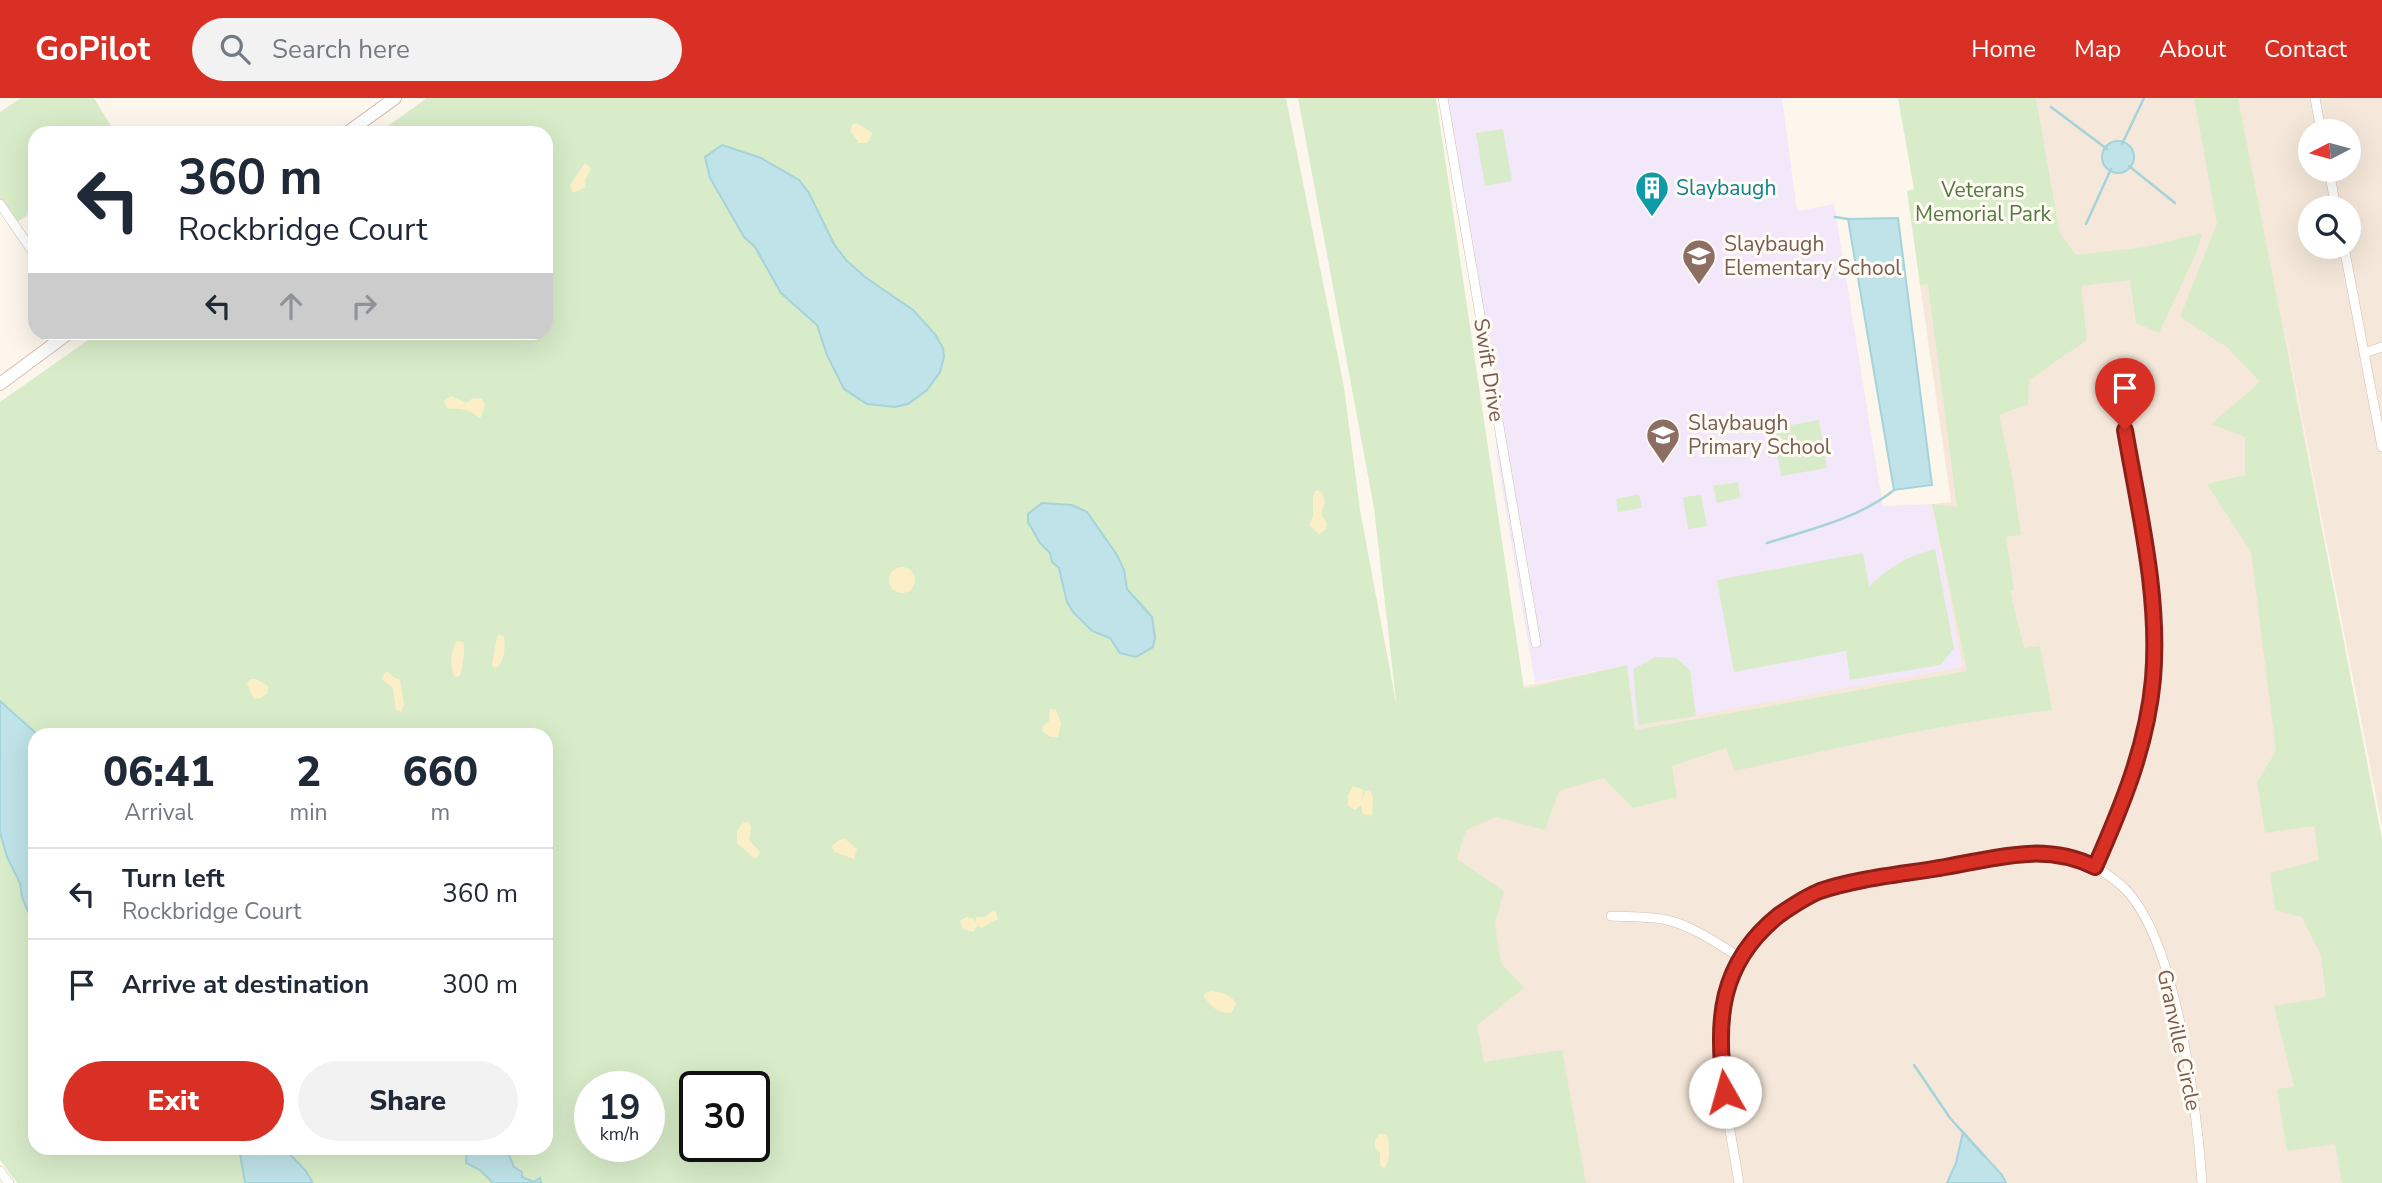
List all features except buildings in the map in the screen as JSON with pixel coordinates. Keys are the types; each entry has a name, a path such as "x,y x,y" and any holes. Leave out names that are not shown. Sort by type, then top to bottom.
{"main road":[{"path":"357,126 395,98"},
{"path":"0,384 59,340"}],"street":[{"name":"Swift Drive","path":"1443,98 1536,643"},
{"path":"2315,98 2319,119"},
{"path":"0,204 28,245"},
{"path":"2346,259 2382,447"},
{"path":"2364,353 2382,347"},
{"path":"2095,867 2120,811 2139,754 2153,680 2151,583 2125,430"},
{"name":"Granville Circle","path":"1739,1183 1721,1067 1720,1037 1724,1002 1741,958 1755,936 1802,899 1835,887 2035,852 2069,856 2095,867 2117,882 2136,902 2146,920 2174,996 2196,1118 2202,1183"},
{"path":"1611,916 1670,920 1741,958"},
{"path":"0,1171 9,1183"}],"shaded area":[{"name":"Slaybaugh Primary School","path":"1443,98 1782,98 1797,211 1834,204 1883,506 1932,504 1962,667 1636,726 1627,665 1535,683 1497,458 1494,404"},
{"path":"2036,98 2382,98 2382,827 2279,300 2382,843 2382,1183 1481,1183 1398,712 1627,665 1962,667 1932,504 1951,502 1920,285 2065,261"}],"green space":[{"path":"21,98 94,98 111,126 28,126 28,214 15,224 0,203 0,112"},
{"name":"Veterans Memorial Park","path":"427,98 1286,98 1344,387 1360,510 1397,708 1374,508 1298,98 1436,98 1524,689 1627,665 1635,730 1967,671 1932,504 1957,507 1928,284 1920,285 1907,191 1914,189 1898,98 2036,98 2060,233 2076,255 2145,247 2202,233 2197,251 2159,333 2136,323 2130,280 2081,286 2087,340 2029,380 2028,404 1999,415 2021,535 2006,537 2014,590 2010,591 2024,648 2040,646 2052,710 1933,729 1735,771 1726,748 1672,766 1677,797 1633,808 1603,778 1559,791 1545,830 1496,817 1466,830 1457,859 1504,891 1495,924 1501,963 1524,988 1477,1025 1484,1062 1562,1050 1586,1183 17,1183 0,1160 0,402 88,340 553,340 553,126 388,126"},
{"path":"2194,98 2238,98 2382,839 2382,1183 2342,1183 2335,1144 2287,1151 2277,1089 2294,1087 2274,1006 2326,997 2321,955 2302,917 2275,910 2270,873 2319,860 2314,826 2265,833 2257,782 2276,751 2251,552 2207,484 2245,475 2245,437 2211,424 2260,382 2228,348 2180,317 2217,224"},
{"path":"1503,129 1512,181 1485,186 1476,133"},
{"path":"1819,420 1827,468 1781,476 1773,428"},
{"path":"1738,482 1740,498 1717,503 1713,486"},
{"path":"1639,494 1642,508 1618,512 1616,499"},
{"path":"1701,495 1707,526 1688,529 1683,497"},
{"path":"1935,549 1954,648 1941,665 1850,680 1846,651 1734,672 1717,580 1863,553 1869,586 1899,563"},
{"path":"1656,657 1676,658 1690,670 1696,716 1638,725 1633,669"}],"sand":[{"path":"857,123 873,133 867,143 859,143 850,130 853,124"},
{"path":"585,163 591,169 585,180 586,187 572,193 570,185"},
{"path":"451,396 466,403 473,398 482,399 485,405 481,417 465,410 448,409 444,401"},
{"path":"1316,490 1322,492 1325,502 1321,514 1327,524 1325,530 1319,534 1309,525 1313,517 1313,496"},
{"path":"902,567 911,571 915,580 911,589 902,593 893,589 889,580 893,571"},
{"path":"500,634 504,637 503,659 496,668 492,666 497,636"},
{"path":"457,641 463,642 464,654 460,676 455,677 452,659"},
{"path":"387,671 400,680 404,705 401,712 396,710 393,688 381,679"},
{"path":"250,679 256,679 268,686 268,693 254,699 247,684"},
{"path":"1050,709 1056,710 1061,723 1058,737 1050,737 1042,731 1049,721"},
{"path":"1353,786 1364,790 1361,803 1366,790 1371,792 1372,816 1363,814 1361,805 1355,810 1348,806 1348,795"},
{"path":"744,822 751,826 749,840 760,852 757,858 737,843 737,831"},
{"path":"845,839 857,849 854,859 835,852 831,847 839,840"},
{"path":"992,911 996,912 998,919 981,928 978,925 973,932 963,929 960,921 966,917 976,922 976,917 985,917"},
{"path":"1212,991 1232,998 1236,1004 1231,1013 1218,1010 1209,1003 1204,996"},
{"path":"1379,1134 1388,1137 1389,1157 1384,1168 1380,1166 1380,1153 1375,1148 1375,1140"}],"water":[{"path":"2118,141 2130,145 2134,157 2130,169 2118,173 2106,169 2102,157 2106,145"},
{"path":"722,145 761,158 799,180 809,193 834,244 846,260 865,277 913,310 935,334 943,348 944,357 940,372 927,390 908,404 895,407 867,404 844,389 827,355 817,325 781,293 710,178 705,157"},
{"path":"1898,218 1932,485 1894,490 1848,219"},
{"path":"1042,503 1072,505 1087,512 1117,555 1124,570 1127,589 1152,617 1155,638 1153,647 1136,657 1120,653 1110,638 1092,631 1073,612 1067,602 1059,568 1052,562 1050,553 1040,543 1028,522 1028,514"},
{"path":"0,701 30,728 28,728 28,911 0,832"},
{"path":"1963,1132 2006,1183 1947,1183 1956,1163"},
{"path":"240,1155 291,1155 313,1183 245,1183"},
{"path":"467,1155 509,1155 514,1167 522,1172 522,1177 534,1182 540,1178 541,1183 493,1183 480,1170 466,1163"}],"waterway":[{"path":"2122,144 2144,98"},
{"path":"2051,107 2107,149"},
{"path":"2129,166 2175,203"},
{"path":"2086,224 2111,169"},
{"path":"1835,217 1848,219"},
{"path":"1767,543 1850,516 1894,490"},
{"path":"1914,1065 1950,1118 1984,1156"}],"place":[{"name":"Slaybaugh","path":"1652,218"},
{"name":"Slaybaugh Elementary School","path":"1699,286"},
{"name":"Slaybaugh Primary School","path":"1663,465"}],"route":[{"path":"1725,1092 1721,1067 1720,1020 1735,970 1755,936 1802,899 1835,887 2035,852 2069,856 2095,867 2120,811 2139,754 2153,680 2151,583 2125,430"}]}
